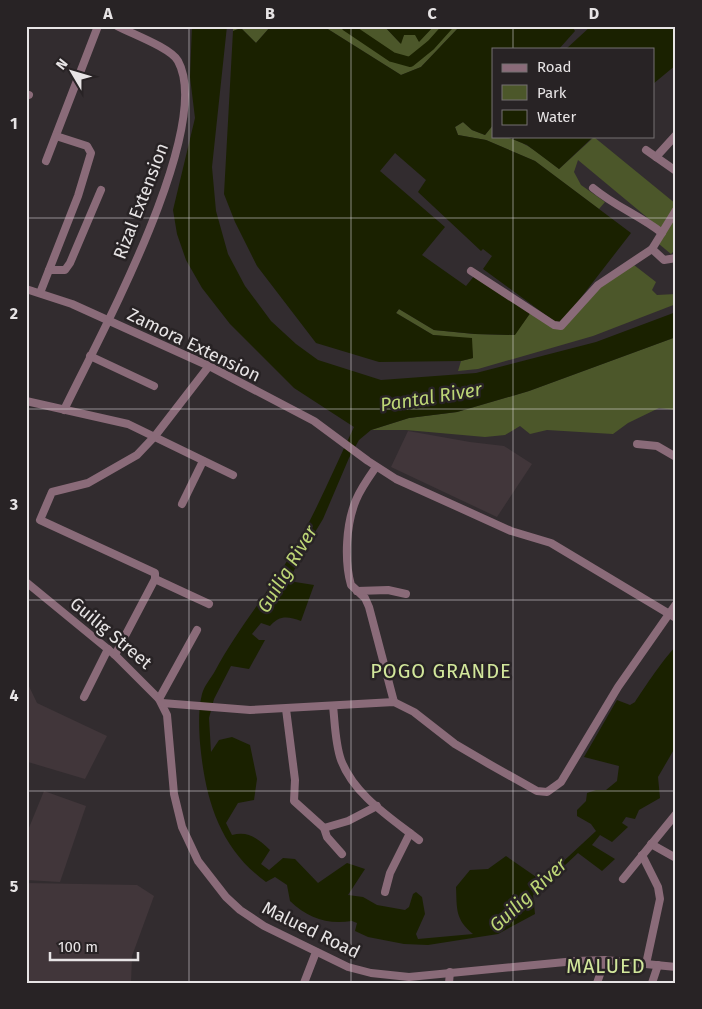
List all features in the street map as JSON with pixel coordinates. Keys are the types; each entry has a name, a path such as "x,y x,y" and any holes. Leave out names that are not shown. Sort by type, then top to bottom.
{"street":[{"path":"46,161 98,26"},
{"name":"Rizal Extension","path":"64,410 129,275 172,169 184,123 186,107 181,68 175,56 166,49 116,26"},
{"path":"656,157 676,135"},
{"path":"40,293 78,196 91,153 87,146 56,136"},
{"path":"646,150 676,171"},
{"path":"593,188 613,204 643,218 662,233"},
{"path":"49,270 65,270 70,263 101,190"},
{"path":"471,271 558,326 563,324 598,285 652,249 676,210"},
{"path":"652,249 664,260 676,258"},
{"name":"Zamora Extension","path":"26,289 107,320 209,366 314,421 376,467 396,479 504,528 551,543 672,616"},
{"path":"90,356 154,386"},
{"path":"115,655 156,576 152,571 40,520 52,492 88,483 137,455 155,436 209,366"},
{"path":"26,402 128,424 233,475"},
{"path":"637,444 657,446 676,457"},
{"path":"182,504 203,461"},
{"path":"376,467 360,491 353,509 347,560 350,585 365,598 369,607 394,702"},
{"path":"155,579 209,604"},
{"name":"Guilig Street","path":"26,582 115,655 161,701 166,715"},
{"path":"357,591 388,590 406,594"},
{"path":"197,630 161,701 218,709 286,709 394,702 414,712 455,744 489,764 537,791 548,792 561,782 618,687 672,616 676,604"},
{"path":"84,697 108,649"},
{"path":"333,706 338,750 342,762 362,791 377,806 419,840"},
{"path":"286,709 295,780 294,801 324,828 328,837 342,854"},
{"name":"Malued Road","path":"166,715 174,794 185,836 198,861 226,897 240,910 264,926 316,952 348,967 371,973 409,977 604,960 676,967"},
{"path":"324,828 348,822 377,806"},
{"path":"623,879 676,814"},
{"path":"385,892 390,873 410,833"},
{"path":"651,844 676,858"},
{"path":"642,855 658,887 660,899 646,964"},
{"path":"304,983 316,952"},
{"path":"597,983 604,960"},
{"path":"652,983 658,965"},
{"path":"448,983 450,972"},
{"path":"369,983 371,973"}],"shaded area":[{"path":"408,431 504,446 532,464 497,517 391,467"},
{"path":"26,680 37,703 107,736 85,779 28,762 26,765"},
{"path":"44,791 86,806 60,882 26,880 26,835"},
{"path":"26,883 137,885 154,896 132,956 131,983 26,983"}],"green space":[{"path":"233,26 271,26 256,43 241,28 233,31"},
{"path":"323,26 384,26 400,43 404,35 416,35 419,41 434,26 460,26 421,67 401,75"},
{"path":"463,122 472,130 485,135 492,126 492,138 508,138 520,142 559,169 593,138 595,138 676,204 676,208 661,229 578,160 574,172 581,185 605,202 599,209 535,161 486,140 458,135 455,127"},
{"path":"676,216 676,249 671,254 659,244"},
{"path":"634,265 656,282 652,290 657,295 676,294 676,304 593,336 478,369 458,371 461,361 473,358 471,339 433,335 396,313 399,309 434,330 514,335 531,312 557,329 600,287"},
{"path":"676,337 676,410 659,408 628,423 613,434 547,430 530,434 520,426 505,435 485,437 406,430 371,430 409,418 457,412 529,391"}],"water":[{"path":"192,26 227,26 212,167 216,211 228,254 245,286 271,321 296,344 318,360 381,380 476,373 596,342 676,312 676,337 529,391 457,412 409,418 371,430 359,440 349,458 323,519 303,552 289,581 314,585 301,621 292,618 280,618 270,626 261,623 252,634 259,640 265,640 249,669 231,666 214,699 209,718 211,752 219,740 232,737 250,745 257,779 254,800 238,803 226,823 232,835 243,834 252,836 270,850 261,864 269,870 283,858 295,859 318,883 347,863 365,869 348,895 363,897 377,905 405,910 409,907 413,894 416,892 422,897 425,914 416,934 418,939 473,934 467,929 458,913 456,887 470,870 488,869 506,856 542,881 596,831 591,824 577,816 577,810 586,801 587,793 596,790 606,790 617,781 619,766 584,757 617,700 630,705 635,702 661,664 676,647 676,746 658,777 660,798 639,810 635,819 626,817 622,823 628,827 612,842 600,835 592,845 615,859 602,871 578,853 533,895 535,914 498,934 428,945 404,944 368,937 355,931 357,923 352,921 334,922 318,919 304,912 290,901 287,885 275,877 266,882 250,869 226,838 217,820 202,763 199,712 203,691 230,645 274,582 292,552 354,427 294,388 230,324 202,288 186,260 177,234 173,210 195,118 190,77"},
{"path":"271,26 323,26 401,75 421,67 460,26 572,26 575,31 560,48 492,48 492,126 485,135 472,130 463,122 455,127 458,135 486,140 535,161 631,233 562,322 554,321 483,269 492,256 483,249 481,251 418,192 426,180 395,153 380,171 445,227 422,255 466,286 475,275 531,312 515,335 434,330 399,309 396,313 433,335 472,338 473,358 461,361 379,362 316,343 257,266 235,222 224,194 233,31 241,28 256,43"},
{"path":"384,26 434,26 419,42 415,35 404,35 401,44"},
{"path":"591,26 676,26 676,65 654,83 654,48 567,48"},
{"path":"510,138 592,138 559,169 527,145"}],"waterway":[{"path":"346,26 392,57 410,62 431,45 448,26"}],"district":[{"name":"POGO GRANDE","path":"441,671"},
{"name":"MALUED","path":"606,966"}],"water label":[{"name":"Pantal River","path":"431,397"},
{"name":"Guilig River","path":"287,569"},
{"name":"Guilig River","path":"528,895"}]}
